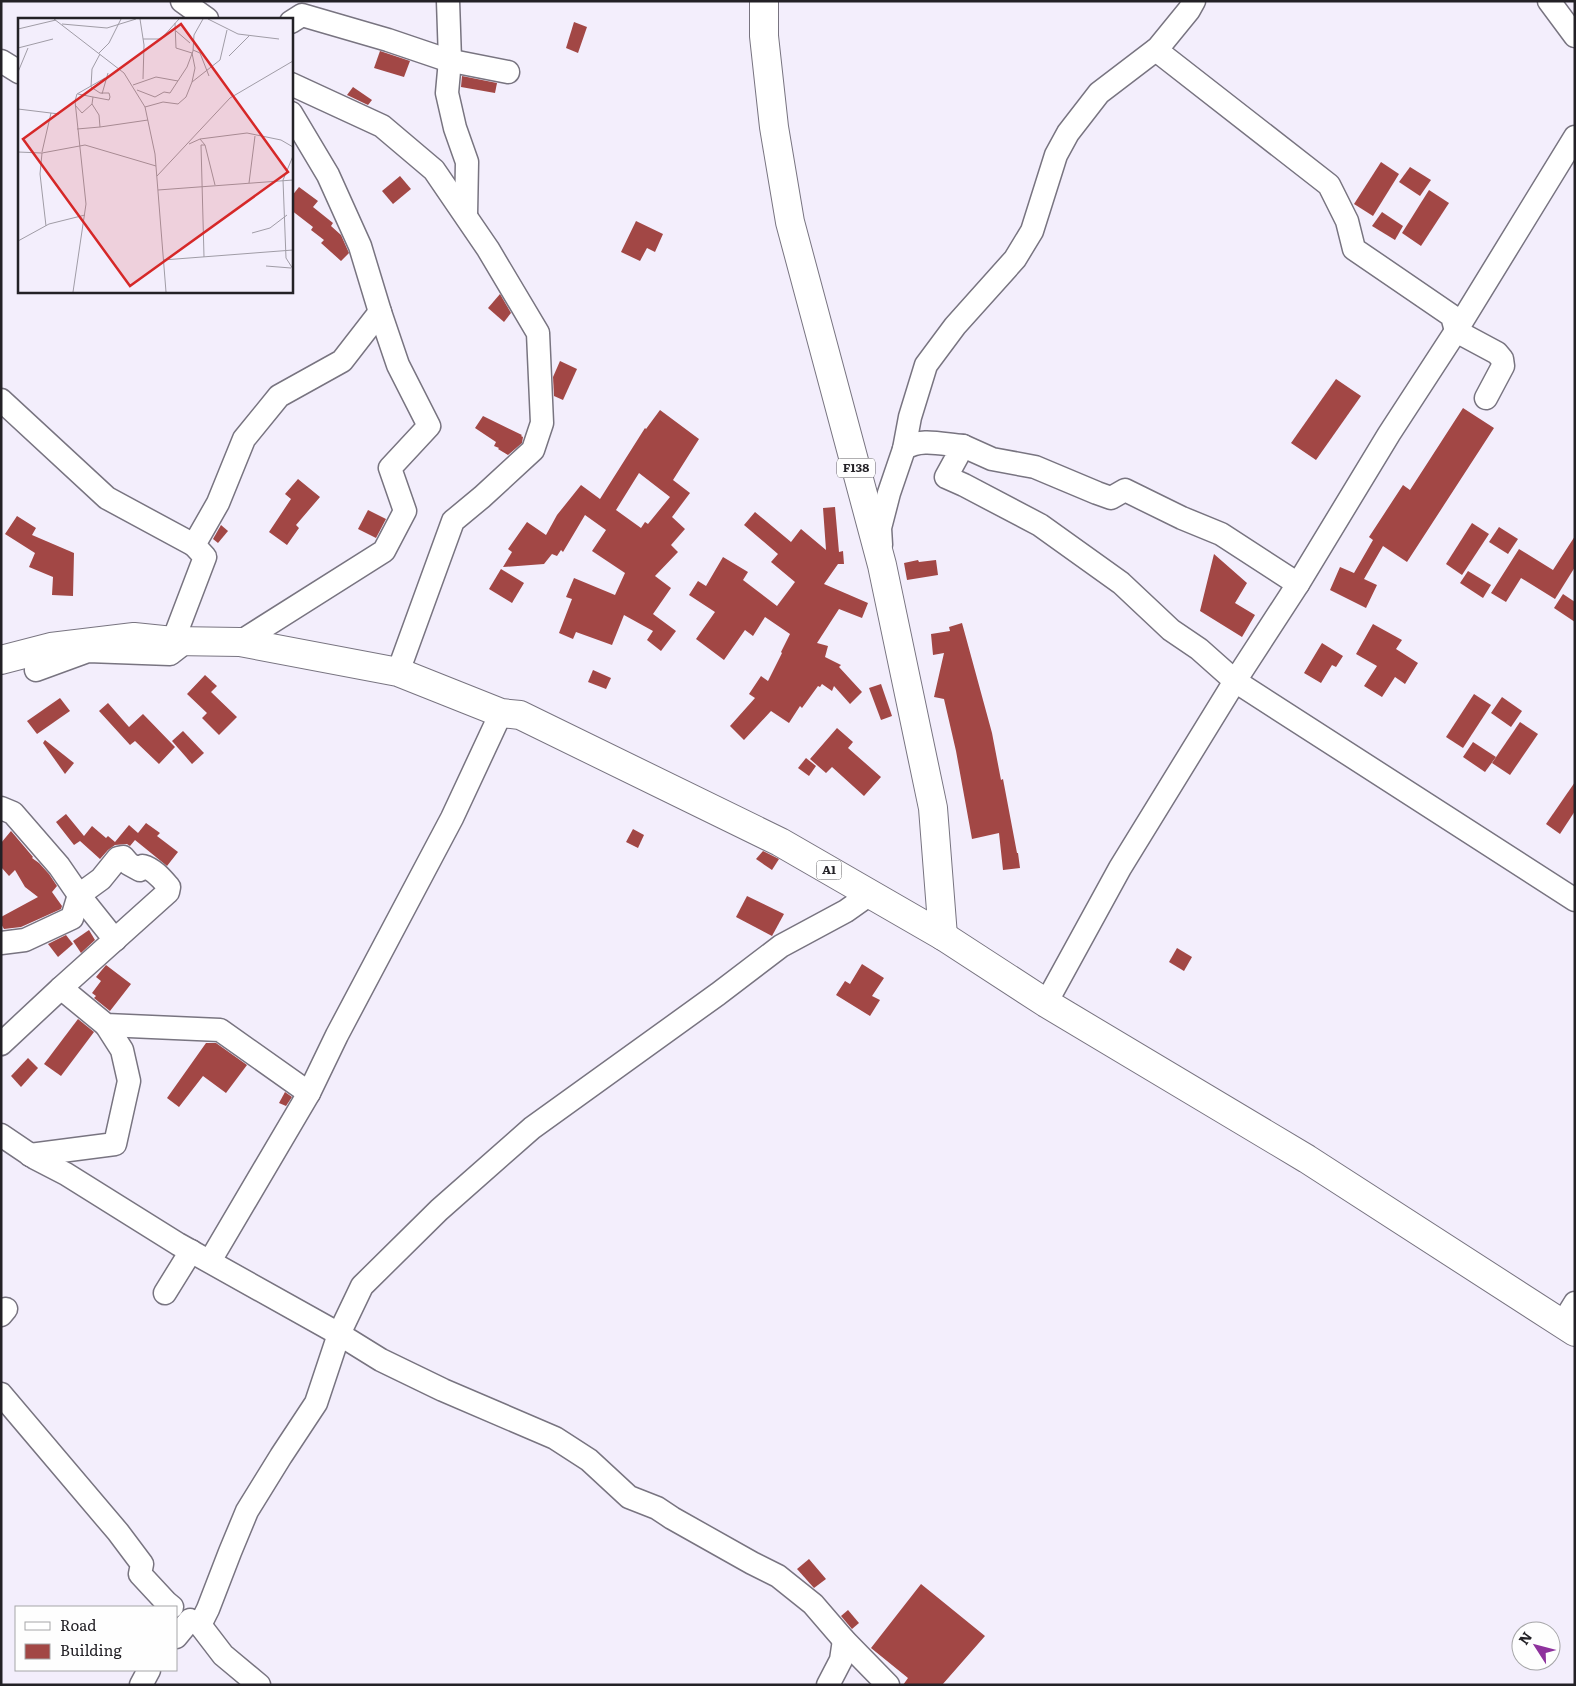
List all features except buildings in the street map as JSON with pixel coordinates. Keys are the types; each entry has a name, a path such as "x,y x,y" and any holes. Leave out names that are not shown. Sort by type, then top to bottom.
{"main road":[{"name":"F138","path":"764,1 764,36 774,126 790,222 882,565 933,808 943,936"},
{"name":"A1","path":"1,660 51,647 134,637 173,641 240,642 398,672 501,713 520,715 780,842 943,936 1046,1003 1571,1320"}],"street":[{"path":"182,1 206,18"},
{"path":"448,1 450,60 447,93 455,128 467,162 466,215"},
{"path":"882,565 880,528 889,493 904,449 910,417 926,365 955,326 1015,259 1032,231 1056,155 1068,133 1099,93 1156,50 1189,10 1194,1"},
{"path":"1549,1 1575,36"},
{"path":"292,21 302,15 450,60 508,72"},
{"path":"1156,50 1329,185 1347,221 1354,249 1452,316 1456,331 1497,353 1502,359 1503,366 1486,398"},
{"path":"1,61 18,71"},
{"path":"292,84 382,126 434,170 488,248 538,333 542,424 533,450 482,498 453,522 398,672"},
{"path":"240,642 384,551 405,511 390,468 429,426 398,365 356,237 328,175 292,115"},
{"path":"1046,1003 1120,868 1575,137"},
{"path":"194,545 218,503 244,439 279,396 342,361 380,312"},
{"path":"1,400 107,498 194,545 205,557 173,641 188,640 170,654 88,650 36,670"},
{"path":"904,449 918,442 963,446 992,459 1035,467 1111,498 1125,490 1220,534 1298,584"},
{"path":"963,446 946,477 1040,525 1120,583 1171,630 1199,649 1235,682 1575,900"},
{"path":"165,1293 200,1256 309,1093 337,1035 452,818 501,713"},
{"path":"1,808 13,813 59,866 79,895 115,940"},
{"path":"1,943 25,940 72,918 79,895 101,879 118,858 123,857 136,869 140,870 143,866 148,867 164,879 169,887 168,892 1,1044"},
{"path":"259,1685 183,1620 208,1609 247,1511 316,1403 339,1334 362,1286 439,1210 532,1128 780,946 846,911 870,894"},
{"path":"30,1155 115,1144 129,1081 122,1050 106,1025 61,988"},
{"path":"106,1025 220,1030 309,1093"},
{"path":"1,1134 30,1155 66,1174 200,1256 339,1334 381,1360 434,1386 555,1438 588,1460 629,1497 657,1508 744,1559 778,1576 813,1604 844,1640 888,1685"},
{"path":"1,1394 118,1532 142,1564 140,1574 170,1606"},
{"path":"828,1685 841,1660 844,1640"},
{"path":"141,1685 148,1671"}]}
